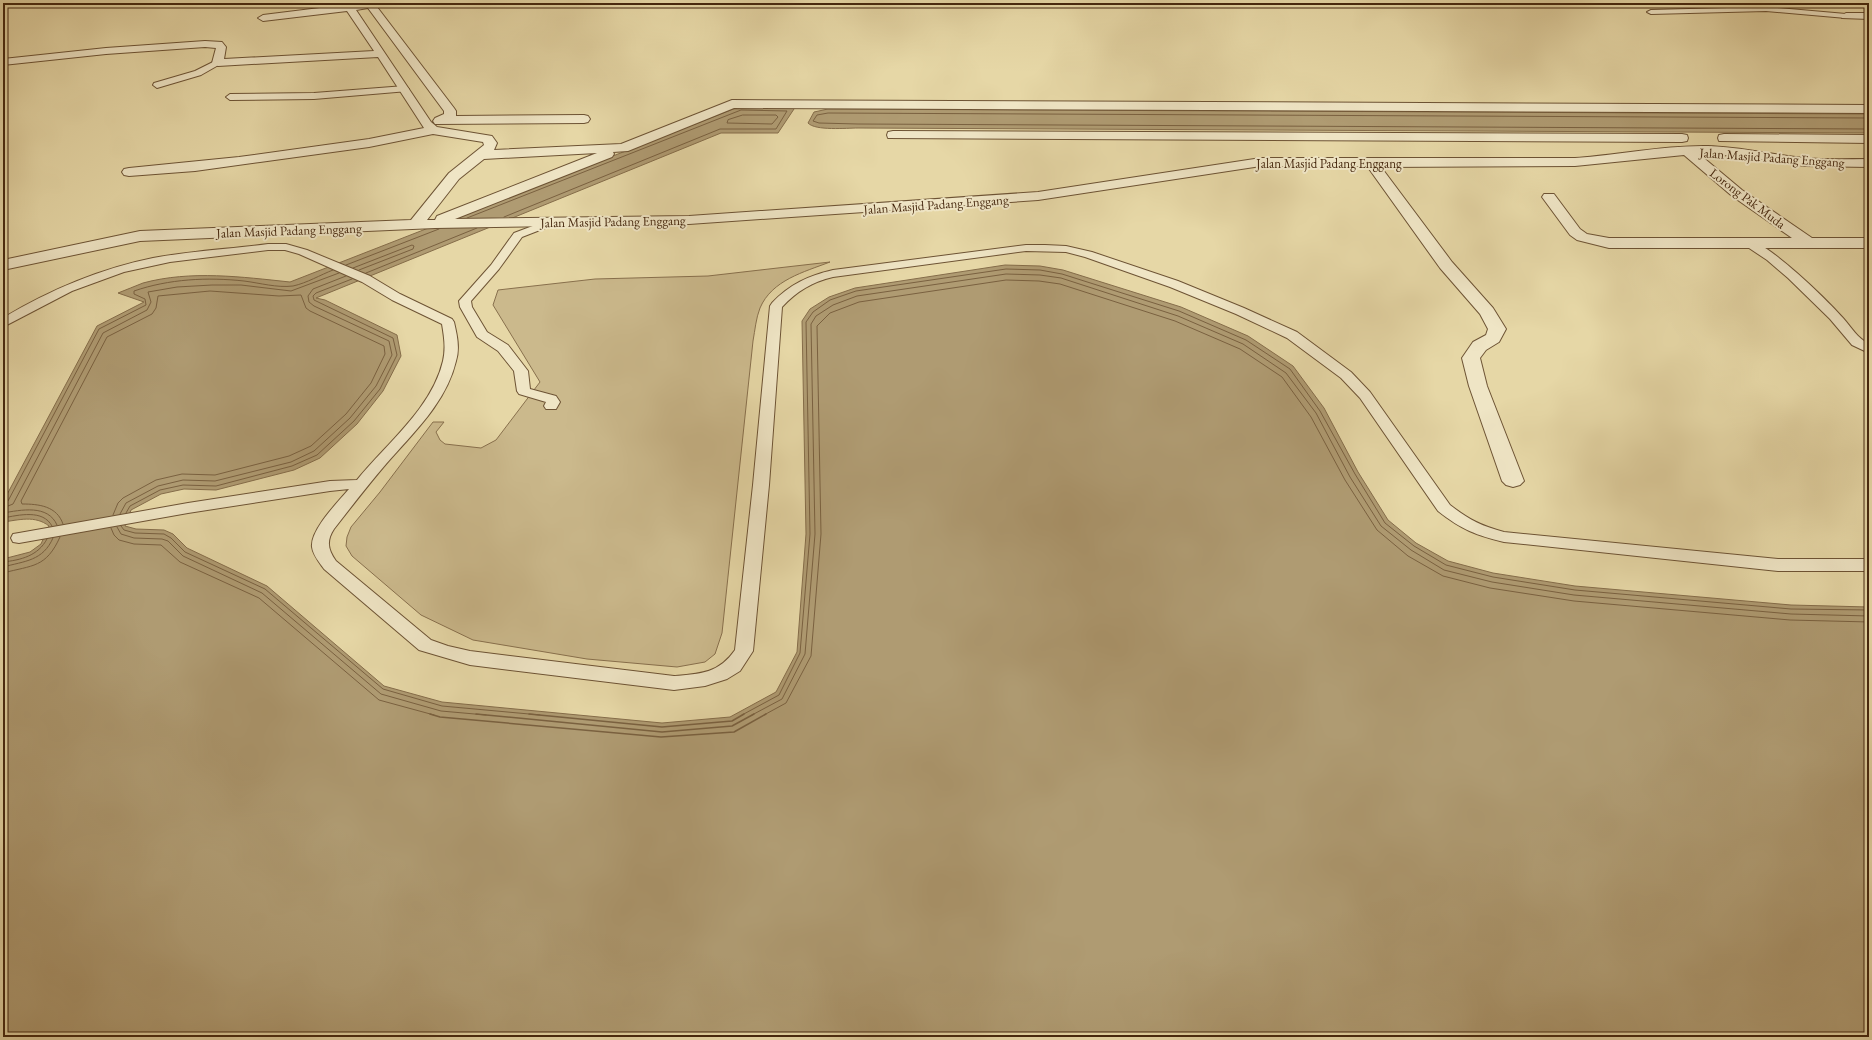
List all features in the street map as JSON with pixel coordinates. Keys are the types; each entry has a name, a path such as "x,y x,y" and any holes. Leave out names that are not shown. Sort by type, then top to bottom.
{"street":[{"path":"129,172 178,169 389,140 429,127 444,120 450,115 450,112 370,4 349,5 264,18"},
{"path":"349,5 429,127 487,139 491,143 490,147 462,168 444,186 426,225"},
{"path":"1846,16 1869,16"},
{"path":"3,62 106,51 205,44 218,44 221,47 218,63 382,54"},
{"path":"426,225 732,104 1108,105 1390,108 1638,107 1869,110"},
{"path":"444,120 584,119"},
{"path":"893,134 1869,139"},
{"path":"479,155 623,148"},
{"name":"Jalan Masjid Padang Enggang","path":"3,266 82,247 140,236 554,221 696,220 1038,196 1261,162 1495,163 1590,161 1616,160 1646,154 1687,151 1741,152 1805,162 1869,163"},
{"name":"Lorong Pak Muda","path":"1687,151 1737,193 1810,242"},
{"path":"1371,162 1446,265 1487,312 1497,329 1493,338 1479,346 1472,358 1478,386 1513,481"},
{"path":"1549,197 1575,232 1582,237 1617,244 1747,242 1869,243"}],"lane":[{"path":"1651,12 1766,9 1846,16"},
{"path":"157,85 198,73 218,63"},
{"path":"230,97 314,96 405,89"},
{"path":"551,406 553,402 551,399 524,390 521,371 503,348 482,334 466,307 465,301 495,267 518,235 554,221"},
{"path":"1747,242 1780,263 1836,318 1849,337 1869,349"},
{"path":"3,322 22,311 70,288 106,274 137,265 174,258 274,247 286,247 304,252 366,279 396,297 448,322 452,334 452,350 448,371 437,394 421,416 360,484 325,531 320,543 321,552 330,565 425,645 470,658 674,683 699,682 716,676 732,667 744,651 761,486 776,306 797,285 819,276 844,271 1026,248 1066,249 1088,254 1174,284 1240,311 1292,335 1346,375 1365,395 1444,508 1462,522 1481,531 1504,537 1778,565 1869,564"},
{"path":"19,538 188,508 330,486 360,484"}],"shaded area":[{"path":"830,262 790,278 772,290 765,298 760,308 753,341 722,633 715,654 705,662 677,667 587,659 473,640 421,615 352,556 346,546 347,537 351,527 380,492 433,422 444,422 436,432 440,440 445,444 481,448 496,440 540,382 493,305 498,290 595,279 708,276"}],"water":[{"path":"741,106 796,106 778,133 721,133 316,298 325,300 397,335 401,356 383,391 357,424 320,458 294,470 216,490 184,489 161,494 131,510 125,526 136,529 164,530 173,534 187,548 267,586 384,686 442,702 662,723 730,717 776,692 797,652 806,534 802,321 810,309 829,297 855,288 1005,265 1040,266 1063,270 1181,307 1248,336 1293,366 1324,408 1358,472 1388,520 1416,543 1448,561 1493,573 1575,586 1791,605 1869,607 1869,1037 3,1037 3,559 30,552 41,544 49,526 33,519 3,522 3,502 97,326 144,302 118,293 143,283 179,277 216,276 290,282"},
{"path":"828,109 1869,114 1869,133 824,128 812,126 808,123 814,112"}]}
